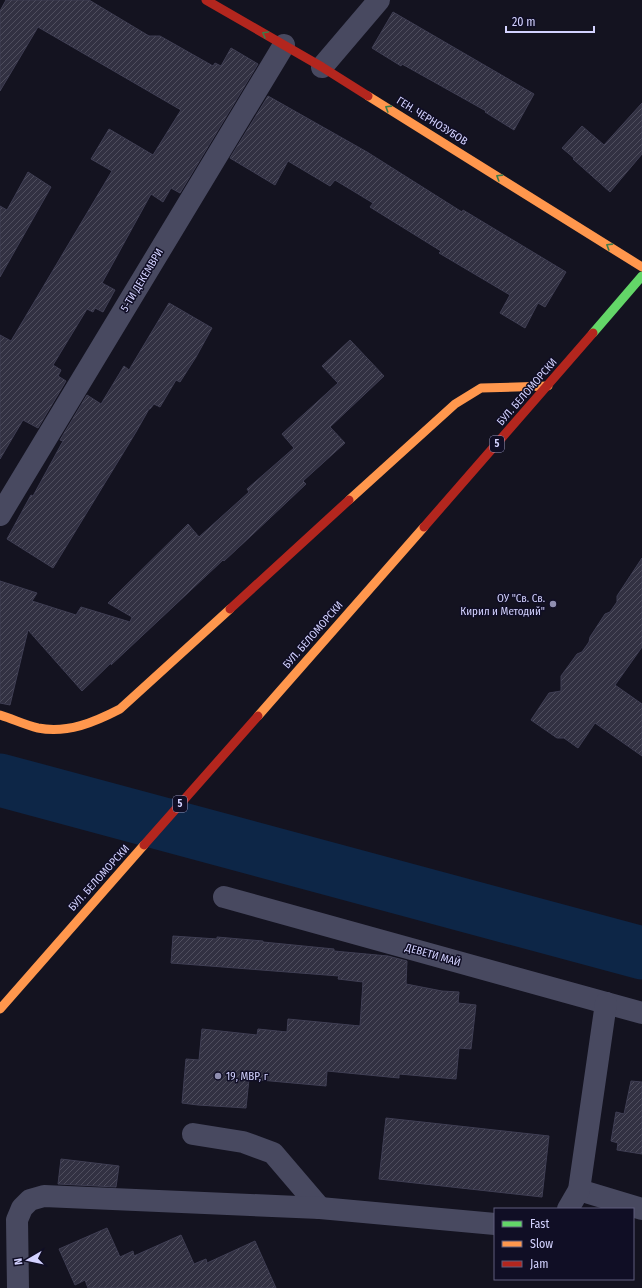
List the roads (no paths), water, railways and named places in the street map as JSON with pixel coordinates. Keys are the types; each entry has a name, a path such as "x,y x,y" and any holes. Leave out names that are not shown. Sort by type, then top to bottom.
{"street":[{"name":"ГЕН. ЧЕРНОЗУБОВ","path":"206,0 322,67 642,266"},
{"path":"322,67 379,0"},
{"name":"5-ТИ ДЕКЕМВРИ","path":"0,515 284,44"},
{"name":"БУЛ. БЕЛОМОРСКИ","path":"0,1009 548,386 642,276"},
{"path":"0,715 39,728 60,729 77,727 96,721 120,709 456,404 481,388 548,386"},
{"name":"ДЕВЕТИ МАЙ","path":"224,897 642,1013"},
{"path":"569,1208 578,1190 606,1003"},
{"path":"193,1134 243,1142 272,1153 320,1208"},
{"path":"578,1190 642,1209"},
{"path":"18,1288 17,1220 22,1208 30,1200 44,1196 320,1208 494,1224"}],"waterway":[{"path":"0,780 642,953"}],"place":[{"name":"ОУ \"Св. Св. Кирил и Методий\"","path":"553,604"},
{"name":"19, МВР, г","path":"218,1076"}]}
